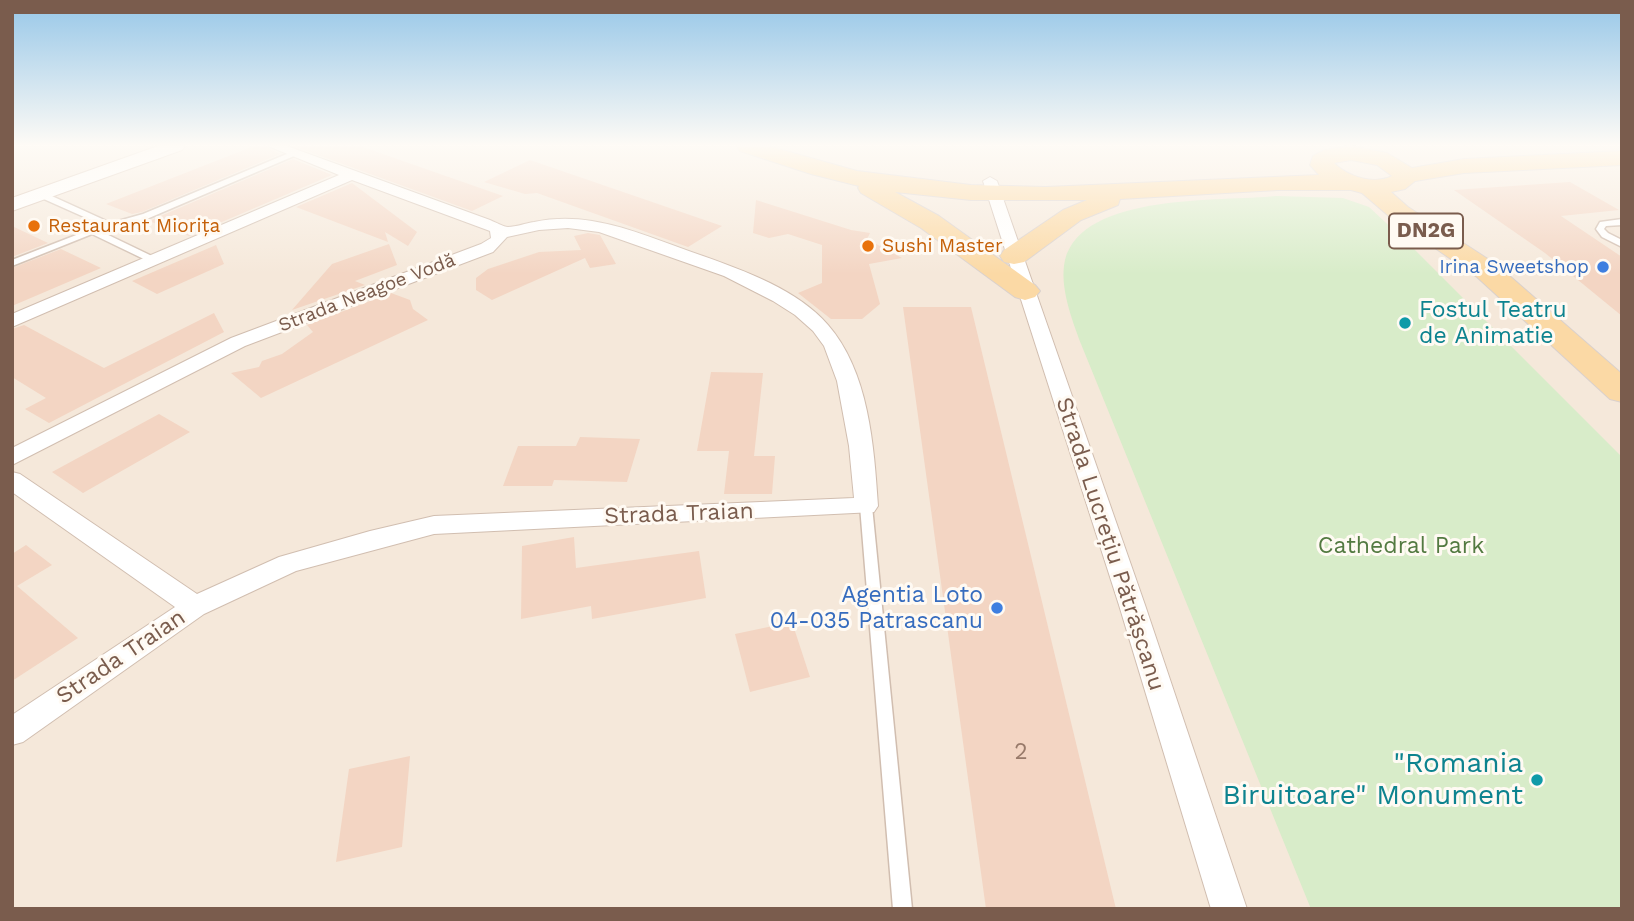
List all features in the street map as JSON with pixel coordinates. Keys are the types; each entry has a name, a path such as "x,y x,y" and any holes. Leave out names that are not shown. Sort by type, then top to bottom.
{"main road":[{"path":"12,205 54,189"},
{"path":"872,189 930,222 1025,291"},
{"path":"1064,189 1176,189"},
{"name":"DN2G","path":"1367,189 1487,271"},
{"name":"DN2G","path":"1414,189 1487,271 1622,392"},
{"path":"1014,256 1072,215 1098,203 1139,191"}],"street":[{"path":"12,321 318,189"},
{"path":"393,189 497,228 500,234 561,222 595,226 714,266 755,283 801,310 832,345 849,393 864,473 866,506"},
{"name":"Strada Lucrețiu Pătrășcanu","path":"992,189 1132,605 1228,909"},
{"name":"Strada Neagoe Vodă","path":"12,458 238,342 487,248 498,240 500,234"},
{"path":"12,480 195,607"},
{"name":"Strada Traian","path":"12,732 195,607 288,564 369,540 434,525 866,506"}],"lane":[{"path":"12,263 92,231 146,216 211,189"},
{"path":"40,194 111,226"},
{"path":"1622,222 1603,224 1600,229 1622,244"},
{"path":"92,231 153,260"},
{"path":"866,506 903,909"}],"shaded area":[{"path":"12,189 1622,189 1622,909 12,909"}],"green space":[{"name":"Cathedral Park","path":"1276,196 1343,198 1369,207 1622,457 1622,909 1311,909 1081,344 1067,303 1064,281 1065,260 1077,238 1098,222 1125,211 1190,201"}],"building":[{"path":"144,189 197,189 132,214 106,204"},
{"path":"223,189 299,189 189,236 149,221"},
{"path":"338,189 360,189 417,232 408,246 385,232 388,242 296,207"},
{"path":"411,189 483,189 503,196 472,211"},
{"path":"508,189 614,189 722,226 688,247 537,193 525,194"},
{"path":"1582,189 1619,210 1561,216 1622,257 1622,316 1545,253 1454,190"},
{"path":"756,200 851,230 870,233 867,239 902,258 869,264 880,304 862,319 831,319 798,293 822,283 822,245 788,234 769,238 753,233"},
{"path":"12,226 48,243 12,257"},
{"path":"588,233 600,235 616,264 590,268 585,258 492,300 476,290 476,278 488,269 539,252 581,250 574,236"},
{"path":"389,244 397,265 355,281 365,285 292,310 332,264"},
{"path":"216,245 224,264 157,294 132,281"},
{"path":"61,249 101,268 12,306 12,268"},
{"path":"391,293 410,300 413,309 428,320 261,398 231,373 259,367 262,361 282,354 313,332 307,325"},
{"path":"903,307 971,307 1116,909 986,909"},
{"path":"214,313 224,332 49,423 25,409 46,398 12,377 12,329 24,325 104,368"},
{"path":"711,372 763,373 754,456 775,456 772,494 724,494 729,451 697,451"},
{"path":"159,414 190,432 83,493 52,472"},
{"path":"580,437 640,439 627,482 554,480 552,486 503,486 518,446 576,446"},
{"path":"574,537 576,568 699,551 706,598 592,619 591,606 521,619 522,546"},
{"path":"26,545 52,565 17,586 78,638 12,681 12,554"},
{"path":"792,622 810,677 750,692 735,634"},
{"path":"410,756 402,847 336,862 349,769"}],"place":[{"name":"Restaurant Miorița","path":"34,226"},
{"name":"Sushi Master","path":"868,246"},
{"name":"Irina Sweetshop","path":"1603,267"},
{"name":"Fostul Teatru de Animatie","path":"1405,323"},
{"name":"Agentia Loto 04-035 Patrascanu","path":"997,608"},
{"name":"\"Romania Biruitoare\" Monument","path":"1537,780"}]}
